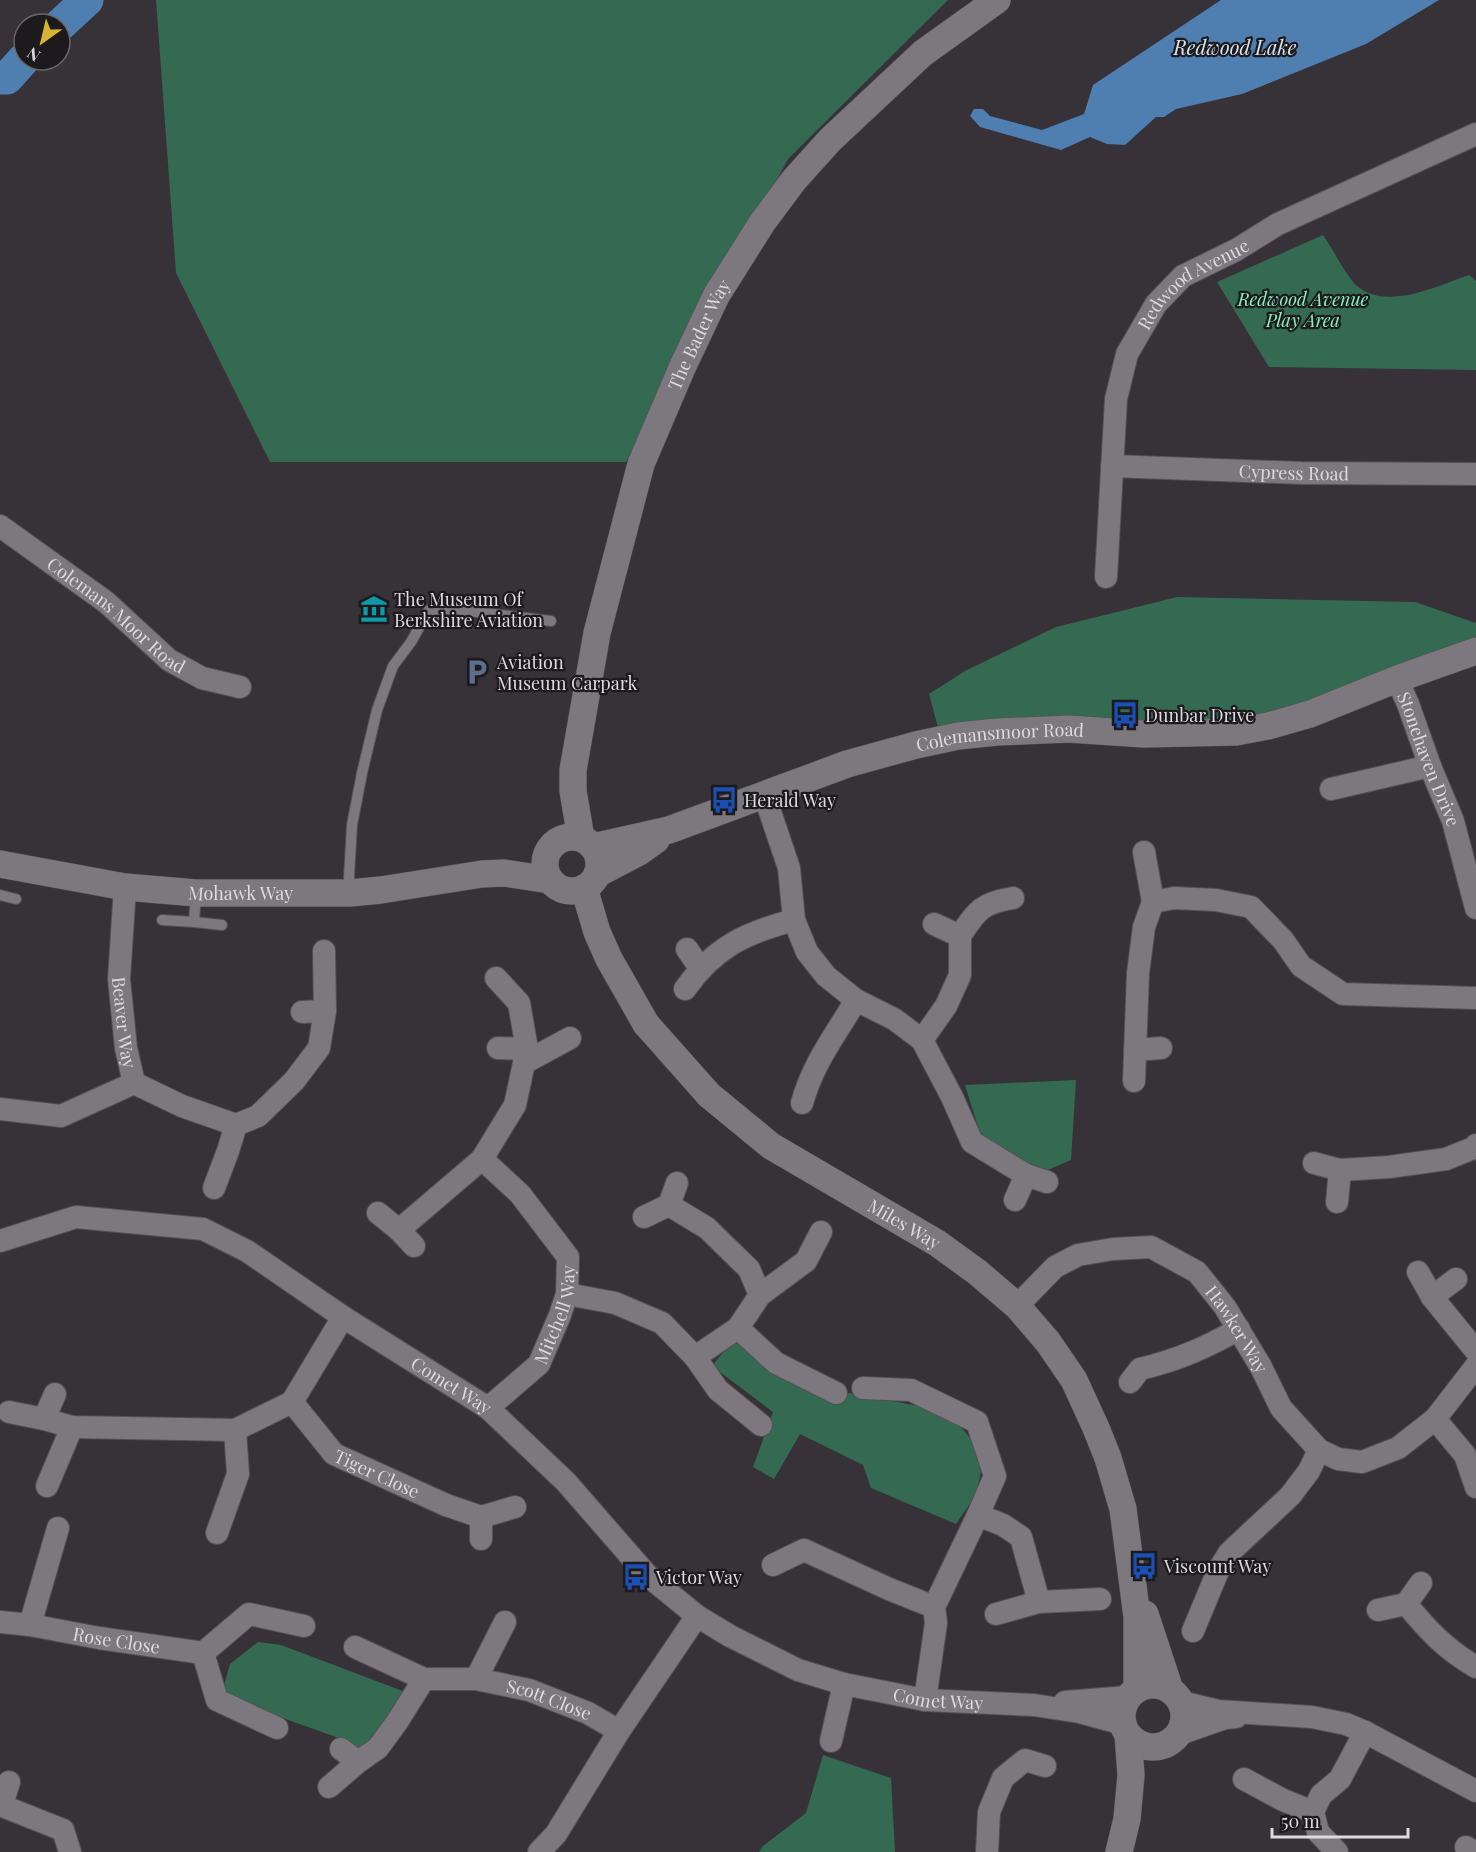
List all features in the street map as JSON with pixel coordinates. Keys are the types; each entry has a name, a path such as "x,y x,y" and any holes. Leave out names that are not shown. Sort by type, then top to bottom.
{"street":[{"name":"The Bader Way","path":"570,844 573,770 597,633 641,464 716,296 762,223 794,180 830,140 923,53 997,0"},
{"name":"Redwood Avenue","path":"1106,577 1116,399 1127,354 1156,304 1182,276 1236,250 1278,224 1476,134"},
{"name":"Cypress Road","path":"1112,466 1302,472 1476,474"},
{"name":"Colemans Moor Road","path":"0,526 106,602 169,660 202,678 240,687"},
{"name":"Colemansmoor Road","path":"570,844 669,830 846,764 958,736 1069,729 1144,734 1236,732 1268,726 1310,714 1396,679 1476,651"},
{"name":"Stonehaven Drive","path":"1396,679 1454,821 1476,908"},
{"path":"1331,789 1430,766"},
{"path":"764,794 789,868 794,920 807,952 826,976 856,1000 894,1019 922,1040 952,1097 972,1142 1036,1179 1015,1200"},
{"name":"Colemansmoor Road","path":"573,882 639,852 669,830"},
{"name":"Mohawk Way","path":"482,874 570,844"},
{"path":"570,844 598,855 599,864 573,882 544,867 544,859 570,844"},
{"path":"1134,1081 1138,973 1144,927 1153,902 1144,852"},
{"name":"Mohawk Way","path":"0,864 125,887 196,893 350,893 482,874 504,873 573,882"},
{"name":"Miles Way","path":"573,882 609,959 646,1024 709,1095 771,1146 937,1243 977,1272 1017,1306 1048,1342 1074,1380 1108,1458 1123,1509 1137,1617 1132,1693 1123,1707 1121,1718 1125,1730 1131,1775 1127,1819"},
{"name":"Beaver Way","path":"125,887 119,979 126,1048 134,1083 182,1106 236,1125"},
{"path":"922,1040 946,1006 960,975 960,936 976,912 995,901 1013,898"},
{"path":"1153,902 1174,898 1216,900 1251,907 1283,940 1301,966 1343,994 1476,998"},
{"path":"685,989 700,968 734,941 769,926 794,920"},
{"path":"934,924 960,936"},
{"path":"687,949 700,968"},
{"path":"214,1188 236,1125 258,1116 294,1081 319,1048 325,1011 324,951"},
{"path":"399,1230 482,1159 515,1105 526,1056 519,1003 496,978"},
{"path":"802,1103 820,1057 856,1000"},
{"path":"302,1012 325,1011"},
{"path":"498,1048 526,1056 570,1038"},
{"path":"1135,1050 1161,1048"},
{"path":"0,1109 61,1116 134,1083"},
{"path":"1314,1163 1340,1170 1389,1167 1446,1159 1476,1146"},
{"name":"Mitchell Way","path":"482,1159 520,1194 568,1257 567,1294 539,1364 488,1408"},
{"path":"1337,1202 1340,1170"},
{"path":"644,1217 669,1205 677,1183"},
{"path":"669,1205 707,1228 748,1269 760,1295"},
{"path":"378,1213 414,1246"},
{"name":"Comet Way","path":"0,1241 75,1217 203,1228 247,1251 343,1317 488,1408 566,1482 647,1575 697,1616 798,1670 844,1684 925,1700 1034,1705 1079,1712 1125,1730"},
{"path":"695,1357 738,1328 760,1295 806,1261 820,1232"},
{"name":"Hawker Way","path":"1017,1306 1055,1267 1078,1255 1151,1246 1197,1272 1239,1329 1281,1408 1319,1450 1338,1459 1362,1462 1398,1448 1435,1419 1476,1366"},
{"path":"1418,1272 1432,1297 1476,1351"},
{"path":"1432,1297 1456,1279"},
{"path":"567,1294 615,1304 662,1323 695,1357 718,1390 761,1425"},
{"path":"9,1412 72,1427 235,1430 291,1402 343,1317"},
{"path":"738,1328 776,1363 836,1394"},
{"path":"1134,1370 1167,1363 1203,1349 1239,1329"},
{"path":"863,1388 915,1381 977,1422 995,1476 934,1607 936,1623 925,1700"},
{"path":"44,1419 55,1394"},
{"name":"Tiger Close","path":"291,1402 334,1454 446,1505 481,1528 515,1507"},
{"path":"1435,1419 1465,1455 1476,1487"},
{"path":"47,1486 72,1427"},
{"path":"217,1533 238,1474 235,1430"},
{"path":"1193,1631 1218,1571 1229,1553 1290,1496 1309,1471 1319,1450"},
{"path":"978,1515 1004,1525 1021,1537 1039,1602"},
{"path":"30,1624 58,1528"},
{"name":"Miles Way","path":"1128,1543 1149,1630 1175,1696 1184,1709 1184,1720 1170,1740"},
{"path":"773,1565 804,1550 934,1607"},
{"path":"1378,1610 1406,1604 1421,1583"},
{"path":"996,1614 1039,1602 1100,1599"},
{"path":"1406,1604 1435,1638 1476,1667"},
{"path":"277,1728 217,1700 204,1653 249,1614 304,1626"},
{"path":"539,1852 556,1834 619,1731 697,1616"},
{"name":"Rose Close","path":"0,1622 30,1624 99,1638 204,1653"},
{"path":"476,1679 505,1622"},
{"name":"Scott Close","path":"356,1647 424,1679 476,1679 529,1690 588,1713 619,1731"},
{"path":"329,1787 349,1755 378,1748 424,1679"},
{"path":"831,1741 844,1684"},
{"path":"1132,1693 1147,1685 1155,1685 1175,1696 1218,1711 1312,1717 1346,1724 1476,1791"},
{"name":"Comet Way","path":"1034,1705 1132,1693"},
{"path":"1125,1730 1136,1743 1146,1747 1225,1718 1267,1714"},
{"path":"1337,1852 1318,1832 1313,1812 1321,1795 1340,1779 1365,1732"},
{"path":"1119,1852 1127,1819 1148,1771 1170,1740"},
{"path":"987,1852 989,1812 1003,1778 1024,1760 1045,1766"},
{"path":"1244,1779 1283,1800 1313,1812"},
{"path":"9,1782 1,1805 63,1830 70,1852"}],"lane":[{"path":"350,893 352,825 377,711 393,666 411,642 429,610 453,609 551,621"},
{"path":"195,922 196,893"},
{"path":"0,895 16,899"},
{"path":"162,920 222,925"}],"green space":[{"path":"156,0 948,0 788,159 626,462 270,462 176,273"},
{"name":"Redwood Avenue Play Area","path":"1323,235 1353,282 1369,293 1383,296 1412,294 1469,275 1476,281 1476,370 1269,367 1217,282"},
{"path":"1177,597 1415,602 1476,623 1476,641 1256,721 939,731 929,694 965,671 1056,627"},
{"path":"1076,1080 1071,1160 1041,1173 983,1143 965,1085"},
{"path":"737,1335 826,1395 850,1393 924,1407 958,1423 977,1447 981,1472 976,1495 956,1524 871,1488 863,1465 800,1434 774,1479 753,1467 773,1412 712,1366"},
{"path":"258,1642 281,1645 408,1693 357,1756 336,1737 221,1696 230,1664"},
{"path":"823,1755 891,1778 895,1852 759,1852 763,1846 806,1813"}],"water":[{"name":"Redwood Lake","path":"1221,0 1439,0 1366,44 1242,94 1176,109 1164,117 1156,117 1125,145 1107,144 1090,137 1061,150 980,127 970,116 974,109 983,109 990,116 1042,130 1084,114 1093,85"}],"waterway":[{"path":"72,14 87,0"},
{"path":"0,78 7,78 12,72"}],"place":[{"name":"The Museum Of Berkshire Aviation","path":"374,609"},
{"name":"Aviation Museum Carpark","path":"477,672"},
{"name":"Dunbar Drive","path":"1125,715"},
{"name":"Herald Way","path":"724,800"},
{"name":"Viscount Way","path":"1144,1566"},
{"name":"Victor Way","path":"636,1577"}]}
